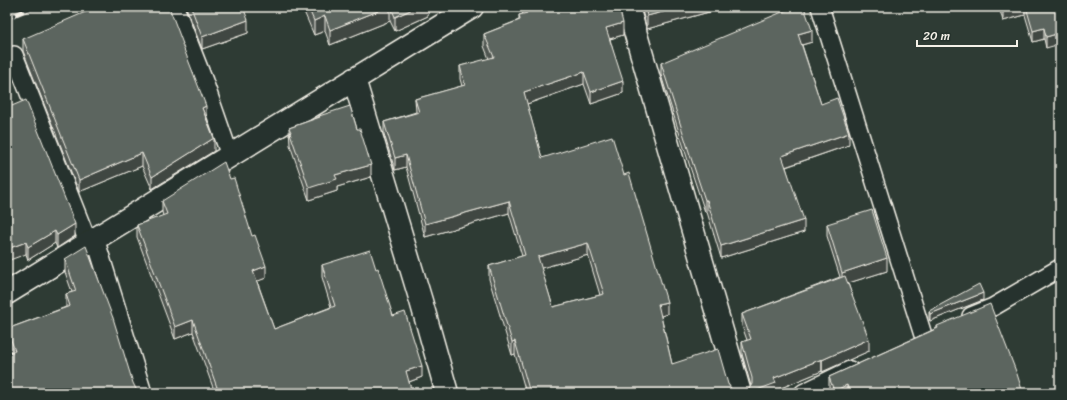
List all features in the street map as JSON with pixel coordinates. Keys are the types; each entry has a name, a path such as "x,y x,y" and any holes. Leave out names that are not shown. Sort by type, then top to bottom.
{"street":[{"path":"7,293 472,7"},
{"path":"628,7 740,393"},
{"path":"354,79 447,393"}],"lane":[{"path":"176,7 230,156"},
{"path":"820,7 930,332 915,342 908,344"},
{"path":"14,55 92,240 143,393"},
{"path":"958,321 993,307 1060,268"},
{"path":"803,393 867,363"}],"building":[{"path":"97,7 169,7 206,106 202,108 214,138 152,177 142,153 79,180 23,39"},
{"path":"191,7 243,7 248,20 202,37"},
{"path":"308,7 388,7 330,30 325,16 314,21"},
{"path":"391,7 417,7 395,17"},
{"path":"525,7 619,7 623,23 606,28 623,81 591,92 584,72 524,92 542,158 612,136 624,175 629,173 667,302 658,304 672,364 718,349 728,384 732,390 737,393 530,393 515,341 512,342 489,266 525,255 509,201 425,224 406,155 395,158 384,122 419,112 415,99 465,85 460,66 494,57 484,34 520,20 519,15 527,13","holes":["588,243 604,294 553,307 538,257"]},
{"path":"645,7 682,7 647,16"},
{"path":"794,7 804,7 812,30 798,34 821,104 837,98 849,133 782,156 804,220 721,246 661,63"},
{"path":"1002,7 1014,7 1003,10"},
{"path":"1026,7 1060,7 1060,33 1046,37 1044,28 1033,31"},
{"path":"26,100 75,224 57,235 55,231 28,247 26,242 7,249 7,108"},
{"path":"350,106 357,129 360,129 371,165 335,175 337,179 309,188 289,128"},
{"path":"224,162 230,179 234,178 252,236 255,235 266,266 253,271 274,329 335,306 322,265 370,250 376,269 378,268 393,316 405,312 422,366 406,371 412,393 219,393 193,320 175,327 137,225 167,214 162,201"},
{"path":"872,210 887,258 842,273 827,224"},
{"path":"86,246 113,318 133,383 138,393 7,393 7,354 15,351 7,329 70,306 66,294 76,291 65,259"},
{"path":"845,276 869,339 822,360 774,378 776,383 749,393 737,393 744,392 749,389 752,384 752,378 742,342 751,339 742,314"},
{"path":"979,284 983,293 930,314 929,311"},
{"path":"990,304 1023,393 850,393 847,385 834,391 829,377 938,328 937,326"}],"railway":[{"path":"7,18 34,7"}]}
